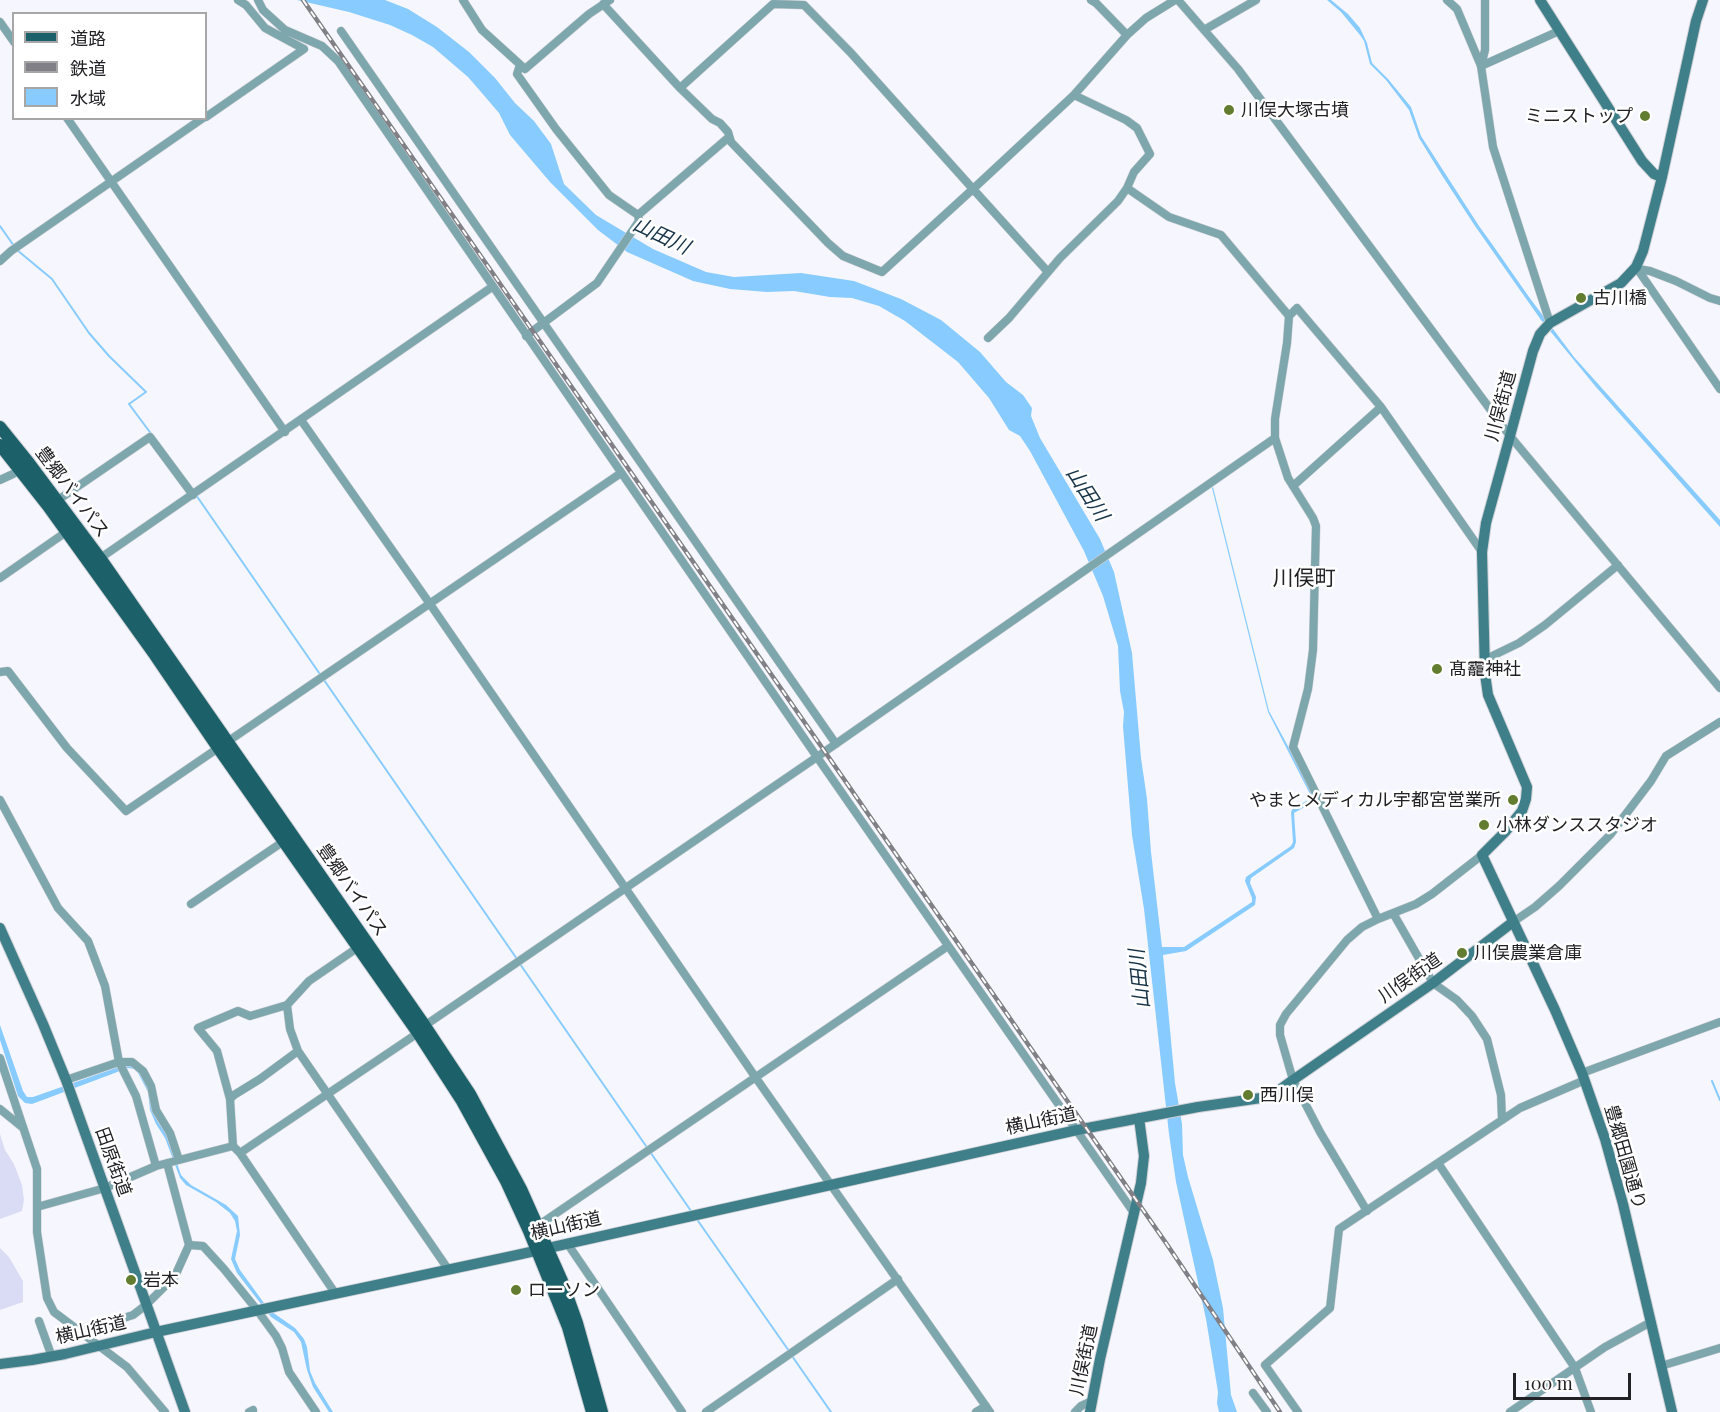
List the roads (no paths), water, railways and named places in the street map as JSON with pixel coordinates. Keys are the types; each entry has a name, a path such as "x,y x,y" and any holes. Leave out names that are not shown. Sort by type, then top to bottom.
{"main road":[{"name":"豊郷バイパス","path":"0,427 52,504 96,561 155,655 223,746 421,1030 534,1228 568,1327 592,1412"},
{"name":"豊郷バイパス","path":"0,445 25,466"},
{"name":"豊郷バイパス","path":"542,1249 562,1281 577,1323 602,1412"}],"street":[{"path":"207,116 304,49 265,28 246,5 238,0"},
{"path":"258,0 267,15 285,30 322,46 338,61 1134,1214"},
{"path":"463,0 482,30 525,69 589,14 607,2 680,88 712,119 720,123 731,142 828,243 843,256 882,272 1074,95 1127,35 1146,18 1176,0 1238,69 1510,436 1720,688"},
{"path":"1091,0 1127,35"},
{"path":"1204,30 1256,0"},
{"path":"1447,0 1457,9 1481,66 1493,147 1550,323"},
{"path":"1481,66 1485,50 1485,0"},
{"path":"1540,0 1642,161 1654,174 1662,177"},
{"name":"川俣街道","path":"1293,1080 1280,1035 1280,1025 1347,940 1362,927 1416,904 1432,894 1482,855 1522,811 1527,787 1488,695 1482,552 1486,523 1533,351 1540,334 1550,323 1621,283 1637,268 1662,177 1696,21 1703,0"},
{"path":"680,88 772,2 804,5 851,53 1048,272"},
{"path":"0,22 12,39"},
{"path":"341,31 836,744"},
{"path":"1481,66 1560,31"},
{"path":"520,65 517,74 556,129 609,195 638,218"},
{"path":"988,338 1009,318 1048,272 1118,201 1134,172 1150,154 1137,128 1126,120 1074,95"},
{"path":"68,120 285,432"},
{"path":"0,261 11,251 201,120"},
{"path":"526,336 597,283 638,218 729,137"},
{"path":"1127,188 1169,217 1221,235 1289,316 1275,419 1275,438 1288,478 1316,526 1313,650 1308,689 1293,747 1378,919"},
{"path":"1637,268 1676,281 1720,302"},
{"path":"1637,268 1720,389"},
{"path":"96,561 492,287"},
{"path":"1289,316 1297,309 1380,407 1482,552"},
{"path":"1293,486 1380,407"},
{"path":"301,420 988,1409 976,1412"},
{"path":"52,504 150,436 193,495"},
{"path":"240,1153 836,744 1275,438"},
{"path":"0,480 25,466"},
{"path":"0,672 8,671 67,748 126,811 621,472"},
{"path":"0,578 71,529"},
{"path":"1485,658 1520,643 1618,565"},
{"path":"1482,855 1514,922 1559,886 1610,835 1651,781 1666,756 1720,722"},
{"path":"0,800 58,908 88,941 105,986 119,1062 136,1096 156,1166"},
{"path":"191,904 288,838"},
{"path":"1393,913 1433,983 1465,1008 1486,1039 1501,1095 1502,1120"},
{"name":"川俣街道","path":"1091,1407 1102,1348 1141,1183 1144,1163 1139,1119 1192,1108 1268,1097 1433,983 1514,922"},
{"name":"豊郷田園通り","path":"1514,922 1537,968 1583,1076 1605,1139 1623,1204 1672,1412"},
{"name":"田原街道","path":"0,928 66,1080 185,1412"},
{"path":"335,1293 233,1146 230,1099 217,1051 198,1028 238,1011 250,1016 287,1005 309,981 362,945"},
{"path":"534,1228 948,946"},
{"path":"287,1005 290,1029 298,1051 448,1269"},
{"path":"1298,1412 1265,1365 1330,1308 1339,1229 1520,1108 1583,1076 1720,1022"},
{"path":"230,1099 298,1051"},
{"path":"0,1058 37,1169 37,1232 48,1298 54,1312 127,1367 165,1412"},
{"path":"66,1080 119,1062 132,1062 143,1071 151,1086 156,1110 170,1133 179,1160"},
{"path":"1293,1080 1320,1132 1367,1210"},
{"path":"0,1109 23,1128"},
{"name":"横山街道","path":"0,1364 52,1357 156,1332 1077,1130 1139,1119"},
{"path":"37,1207 105,1188 156,1166 233,1146"},
{"path":"80,1332 133,1315 175,1276 189,1245 167,1163"},
{"path":"1438,1163 1575,1368 1591,1412"},
{"path":"567,1243 682,1412"},
{"path":"189,1245 203,1246 224,1269 276,1336 290,1372 316,1412"},
{"path":"706,1412 898,1279"},
{"path":"39,1321 52,1357"},
{"path":"1510,1412 1605,1347 1651,1322"},
{"path":"1661,1366 1720,1348"},
{"path":"1253,1393 1267,1412"},
{"path":"1075,1412 1081,1406 1091,1407"}],"water":[{"path":"297,0 385,0 408,9 437,27 469,52 534,121 551,144 564,184 596,215 653,249 706,272 734,277 801,273 854,281 901,299 941,320 980,352 1006,382 1023,395 1032,408 1031,416 1040,438 1100,539 1114,572 1132,653 1162,947 1184,947 1252,902 1245,881 1246,877 1291,846 1293,842 1291,812 1293,808 1312,798 1268,712 1213,487 1269,711 1317,800 1294,813 1296,842 1294,848 1251,878 1250,883 1256,897 1255,905 1186,951 1163,955 1175,1083 1182,1124 1183,1155 1213,1260 1223,1308 1231,1395 1237,1412 1219,1412 1206,1319 1176,1182 1144,909 1132,835 1118,646 1103,596 1084,551 1030,451 1020,436 1009,430 989,398 958,362 905,321 879,306 852,298 794,291 767,292 730,289 693,281 627,252 598,230 550,182 510,135 499,113 468,77 433,47 390,25 349,12"},
{"path":"1327,0 1331,0 1348,14 1360,28 1372,63 1411,107 1421,136 1479,226 1529,297 1574,357 1720,520 1720,527 1596,387 1541,320 1443,177 1419,138 1409,110 1386,80 1370,64 1364,41 1360,35 1341,12"},
{"path":"0,1025 27,1097 33,1097 127,1064 133,1065 145,1079 154,1112 168,1136 181,1175 191,1185 226,1205 238,1216 240,1235 235,1259 240,1270 264,1303 295,1328 304,1339 310,1371 333,1412 329,1412 313,1387 301,1342 294,1332 271,1317 237,1273 231,1259 237,1231 230,1213 186,1185 180,1178 165,1138 150,1110 148,1092 138,1073 128,1068 32,1104 25,1103 18,1096 0,1040"}],"waterway":[{"path":"0,226 14,246"},
{"path":"17,250 52,279 89,333 146,392 129,404 152,435"},
{"path":"196,495 517,959"},
{"path":"520,964 691,1211"},
{"path":"1712,1081 1720,1100"},
{"path":"696,1218 789,1351"},
{"path":"792,1356 831,1412"}],"railway":[{"path":"303,0 1166,1243 1280,1412"}],"place":[{"name":"川俣大塚古墳","path":"1229,110"},
{"name":"ミニストップ","path":"1645,116"},
{"name":"古川橋","path":"1581,298"},
{"name":"髙靇神社","path":"1437,669"},
{"name":"やまとメディカル宇都宮営業所","path":"1513,800"},
{"name":"小林ダンススタジオ","path":"1484,825"},
{"name":"川俣農業倉庫","path":"1462,953"},
{"name":"西川俣","path":"1248,1095"},
{"name":"岩本","path":"131,1280"},
{"name":"ローソン","path":"516,1290"}],"district":[{"name":"川俣町","path":"1304,578"}],"water label":[{"name":"山田川","path":"661,236"},
{"name":"山田川","path":"1087,494"},
{"name":"山田川","path":"1140,979"}]}
